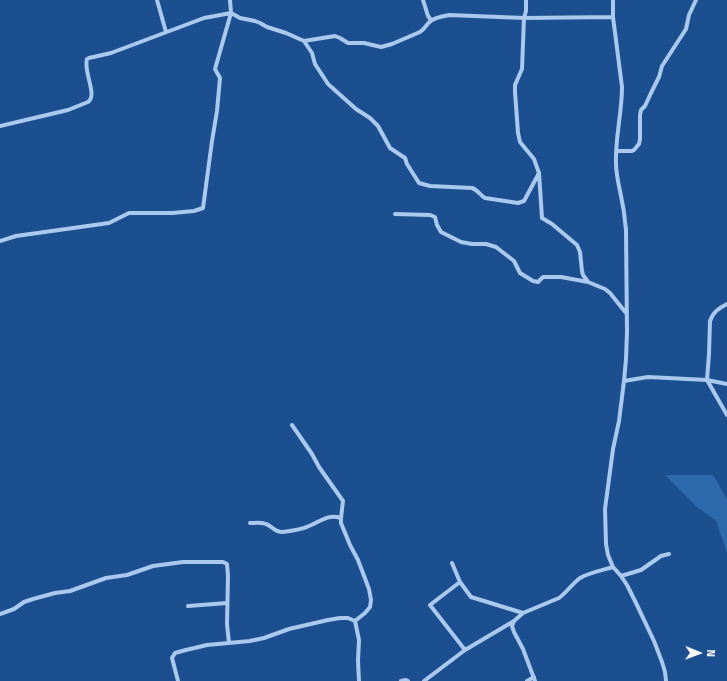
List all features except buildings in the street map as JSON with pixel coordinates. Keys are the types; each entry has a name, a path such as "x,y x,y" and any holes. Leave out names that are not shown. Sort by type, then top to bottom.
{"street":[{"path":"157,0 166,32"},
{"path":"0,241 16,236 109,223 130,213 194,212 203,208 217,111 220,78 215,69 231,13 230,0"},
{"path":"423,0 428,16 431,20"},
{"path":"526,0 522,63 520,76 515,85 518,133 520,142 534,159 539,173 542,218 552,224 577,245 580,252 582,273 588,282"},
{"path":"613,0 613,17 622,87 616,163 617,180 625,217 626,230 627,332 624,381 605,509 606,544 608,555 613,567 621,576 636,603 654,641 662,662 666,681"},
{"path":"616,151 632,151 639,144 641,110 652,93 662,66 686,29 689,15 696,0"},
{"path":"0,126 68,110 91,100 92,98 86,65 87,60 111,53 204,18 231,13 240,18 260,23 304,41 312,53 315,64 328,84 378,126 390,148 405,158 419,183 430,186 472,188 476,189 485,198 518,203 524,201 539,173"},
{"path":"304,41 335,36 348,43 364,43 375,46 386,46 424,30 431,20 449,15 524,18 613,17"},
{"path":"395,214 430,215 435,217 441,232 461,242 486,244 496,247 514,261 520,273 533,281 538,282 543,277 561,277 588,282 610,293 626,313"},
{"path":"727,304 715,311 711,316 707,380 727,415"},
{"path":"624,381 648,377 707,380 727,384"},
{"path":"292,425 342,499 342,527 358,560 370,594 370,606 365,613 355,621"},
{"path":"250,523 267,524 276,531 281,532 307,527 326,517 333,516 341,518"},
{"path":"621,576 641,570 656,559 669,554"},
{"path":"0,614 24,602 43,596 70,591 106,578 127,575 153,566 183,562 223,562 227,564 229,643"},
{"path":"452,563 460,582 471,597 523,613"},
{"path":"424,681 465,650 514,621 523,613 559,598 578,579 583,576 613,567"},
{"path":"460,582 430,605 465,650"},
{"path":"188,606 227,603"},
{"path":"178,681 172,658 175,653 207,646 250,641 297,627 340,618 348,618 355,621"},
{"path":"355,621 359,640 358,661 360,681"},
{"path":"514,621 512,626 514,632 523,649 535,679 527,681"},
{"path":"401,681 408,681"}],"shaded area":[{"path":"665,475 713,475 727,499 727,553 716,521 697,507"}]}
